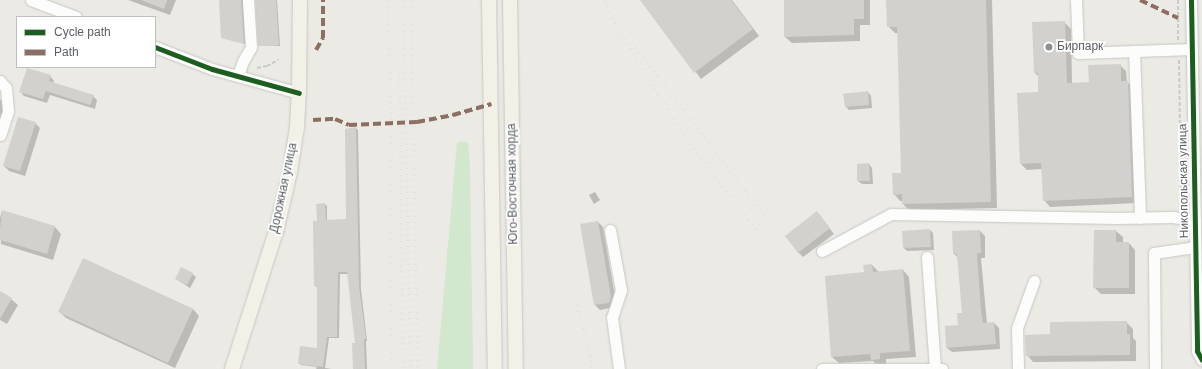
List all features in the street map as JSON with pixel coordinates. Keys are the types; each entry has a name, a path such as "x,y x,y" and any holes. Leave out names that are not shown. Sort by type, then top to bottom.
{"main road":[{"name":"Дорожная улица","path":"232,369 278,223 290,172 297,127 299,93 300,0"},
{"name":"Юго-Восточная хорда","path":"489,0 495,369"},
{"name":"Юго-Восточная хорда","path":"510,0 516,369"}],"street":[{"path":"31,0 73,16"},
{"path":"238,76 243,61 251,47 248,0"},
{"path":"1076,0 1078,52 1192,49"},
{"name":"Никопольская улица","path":"1191,0 1192,49 1198,117 1195,220 1198,351 1202,360"},
{"path":"156,47 212,69 299,93"},
{"path":"1134,51 1140,218"},
{"path":"0,81 6,88 8,111 0,135"},
{"path":"822,250 891,214 1140,218 1172,217 1195,220"},
{"path":"610,230 621,290 612,317 619,369"},
{"path":"1156,369 1154,253 1195,247"},
{"path":"928,258 935,369"},
{"path":"1018,369 1017,328 1034,281"},
{"path":"822,369 942,369"}],"path":[{"path":"1178,0 1182,249"},
{"path":"257,68 267,66 278,60"}],"green space":[{"path":"457,142 468,142 470,165 473,369 437,369"}],"building":[{"path":"141,0 167,0 164,9"},
{"path":"219,0 241,0 244,44 221,38"},
{"path":"255,0 276,0 279,45 258,46"},
{"path":"640,0 731,0 753,29 694,73"},
{"path":"784,0 864,0 864,19 854,19 854,35 784,37"},
{"path":"886,0 986,0 991,202 902,204 902,194 893,195 892,173 901,173 897,27 887,27"},
{"path":"1065,21 1067,83 1089,82 1088,65 1121,64 1121,81 1128,81 1132,197 1043,201 1041,163 1020,164 1017,93 1038,92 1038,73 1034,73 1032,22"},
{"path":"27,68 51,75 49,81 94,95 90,105 46,91 43,99 19,92"},
{"path":"868,91 869,105 845,107 843,94"},
{"path":"18,117 36,122 20,171 3,166"},
{"path":"356,127 359,286 366,339 364,339 365,369 353,369 352,343 355,343 347,272 338,272 337,337 327,337 323,367 298,364 300,346 317,348 317,286 314,286 313,221 317,221 316,204 325,203 326,220 346,219 345,129"},
{"path":"869,163 870,181 857,181 857,164"},
{"path":"2,210 55,226 47,254 0,240"},
{"path":"817,211 830,228 798,253 785,236"},
{"path":"598,221 611,297 609,303 594,305 580,224"},
{"path":"930,229 931,247 903,248 902,231"},
{"path":"980,230 981,253 977,253 981,311 983,323 994,322 996,344 946,348 945,326 958,325 957,313 962,313 957,254 953,254 952,231"},
{"path":"1094,230 1116,230 1116,242 1129,242 1129,288 1093,288"},
{"path":"83,258 193,309 168,363 58,312"},
{"path":"872,264 873,272 903,269 910,351 880,353 880,359 871,360 870,354 831,357 825,276 864,272 863,265"},
{"path":"181,267 193,273 187,285 175,279"},
{"path":"0,291 12,298 0,319"},
{"path":"1127,321 1127,334 1130,334 1130,355 1026,356 1025,335 1050,334 1050,322"}],"railway":[{"path":"388,0 391,112 390,244 392,369"},
{"path":"403,0 411,369"},
{"path":"411,0 418,369"},
{"path":"605,0 612,17 654,88 693,148 761,235"},
{"path":"632,42 773,227"},
{"path":"399,67 403,369"},
{"path":"574,293 589,349 592,369"}],"marked path":[{"path":"316,50 323,38 323,0"},
{"path":"1140,0 1178,18"},
{"path":"313,120 335,119 349,125 417,122 453,115 491,104"}],"cycle path":[{"path":"1191,0 1197,351 1202,360"},
{"path":"156,47 212,69 299,93"}],"place":[{"name":"Бирпарк","path":"1049,47"}]}
